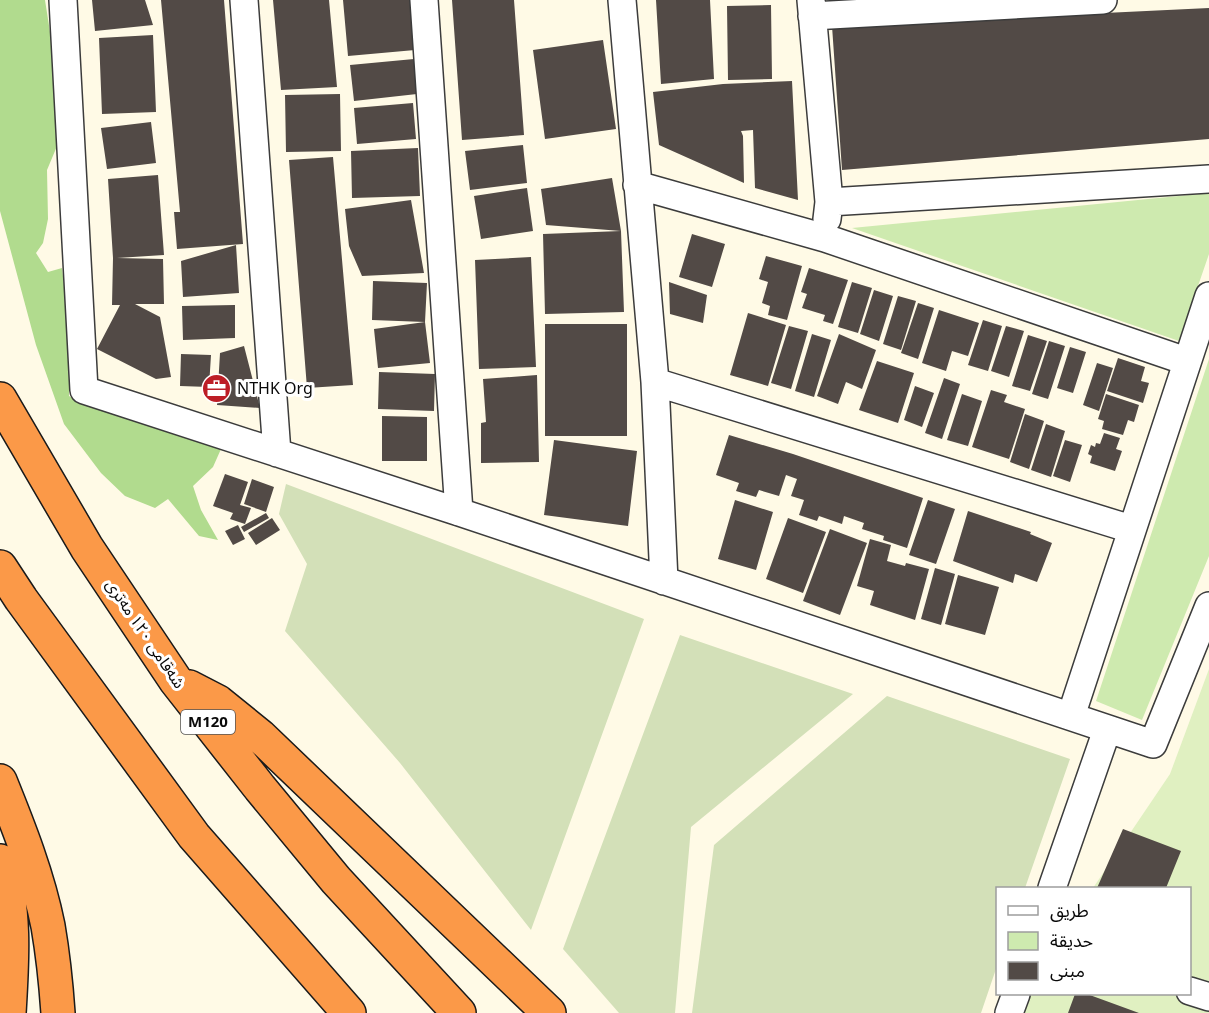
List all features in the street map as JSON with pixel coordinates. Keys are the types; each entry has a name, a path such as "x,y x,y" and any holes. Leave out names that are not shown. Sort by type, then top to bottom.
{"highway":[{"name":"شەقامی ١٢٠ مەتری","path":"0,399 87,548 176,681 336,880 459,1013"},
{"path":"0,567 194,836 349,1013"},
{"path":"176,681 218,702 240,718 549,1013"},
{"path":"0,781 17,822 48,924 55,966 58,1013"},
{"path":"0,861 6,880 11,923 12,972 9,1013"}],"street":[{"path":"63,0 84,390 459,512 1153,744 1202,641 1209,606"},
{"path":"244,0 277,453"},
{"path":"424,0 459,512"},
{"path":"622,0 655,382 664,581"},
{"path":"825,238 829,202 812,8 1102,0"},
{"path":"829,202 1209,179"},
{"path":"637,184 825,238 1186,361"},
{"path":"1071,716 1209,296"},
{"path":"655,382 1131,529"},
{"path":"1052,887 1107,730"},
{"path":"1191,991 1209,997"},
{"path":"1009,1013 1015,995"}],"green space":[{"path":"0,0 45,0 55,64 54,86 60,139 47,170 48,219 43,243 36,253 48,272 62,268 69,326 69,396 84,404 221,449 213,467 193,486 201,510 218,540 199,536 168,499 155,508 125,496 101,473 64,424 36,345 0,211"},
{"path":"1209,193 1209,254 1179,341 852,228"},
{"path":"1209,359 1209,556 1142,720 1096,701"},
{"path":"286,484 644,619 531,930 400,763 285,631 307,564 279,514"},
{"path":"680,635 853,694 691,827 675,1013 619,1013 563,949"},
{"path":"1209,669 1209,1013 1021,1013 1027,995 1191,995 1191,887 1094,887 1170,774"},
{"path":"887,696 1070,759 1025,887 996,887 996,969 981,1013 692,1013 714,845"}],"building":[{"path":"92,0 145,0 153,25 95,31"},
{"path":"161,0 224,0 243,244 177,249 174,212 180,212"},
{"path":"273,0 329,0 337,87 281,90"},
{"path":"343,0 411,0 415,50 348,56"},
{"path":"452,0 514,0 524,135 462,140"},
{"path":"656,0 710,0 714,79 661,84"},
{"path":"771,5 772,79 728,80 727,6"},
{"path":"1209,8 1209,139 842,170 832,26"},
{"path":"153,35 156,112 102,114 99,38"},
{"path":"603,40 616,129 545,139 533,50"},
{"path":"414,59 417,94 354,101 350,65"},
{"path":"792,81 798,200 755,188 753,130 741,131 744,183 659,145 653,92 723,84"},
{"path":"340,94 341,151 286,152 285,95"},
{"path":"413,103 416,139 357,144 354,108"},
{"path":"151,122 156,163 107,169 101,128"},
{"path":"523,145 527,183 470,190 465,151"},
{"path":"418,148 420,196 352,198 351,151"},
{"path":"333,157 353,385 307,388 289,160"},
{"path":"158,175 164,255 117,258 163,259 164,304 135,304 160,317 171,377 156,379 97,349 120,305 112,305 113,258 108,179"},
{"path":"612,178 621,231 546,225 541,189"},
{"path":"527,188 533,231 481,239 474,196"},
{"path":"411,200 424,273 362,276 349,246 345,209"},
{"path":"621,231 624,312 545,314 543,234"},
{"path":"692,234 725,244 712,287 679,277"},
{"path":"236,245 239,293 183,297 181,261"},
{"path":"766,256 802,266 787,320 768,315 770,306 762,303 768,282 759,279"},
{"path":"531,257 536,367 479,369 475,260"},
{"path":"809,268 848,280 833,324 823,321 825,315 802,308 807,294 801,292"},
{"path":"373,281 427,283 425,322 372,320"},
{"path":"669,282 707,295 703,323 670,314"},
{"path":"852,282 872,288 858,333 838,327"},
{"path":"874,290 893,296 879,341 860,334"},
{"path":"898,296 916,301 901,350 883,344"},
{"path":"918,303 934,308 918,359 901,353"},
{"path":"235,305 235,338 183,340 182,306"},
{"path":"939,310 979,323 968,356 952,351 946,371 922,363"},
{"path":"748,313 786,325 768,386 730,375"},
{"path":"983,320 1002,326 988,371 968,365"},
{"path":"425,322 430,363 378,368 374,329"},
{"path":"545,324 627,324 627,436 545,436"},
{"path":"789,326 808,331 791,389 771,383"},
{"path":"1006,326 1024,331 1009,377 991,371"},
{"path":"812,334 831,340 814,397 795,391"},
{"path":"839,334 876,350 862,389 846,382 838,404 817,396"},
{"path":"1028,335 1047,341 1030,391 1012,386"},
{"path":"1049,341 1065,346 1048,399 1032,394"},
{"path":"244,346 260,408 217,405 220,353"},
{"path":"1070,347 1086,352 1073,393 1057,388"},
{"path":"181,354 211,355 209,387 180,386"},
{"path":"1118,358 1145,367 1141,381 1149,383 1143,403 1107,391"},
{"path":"877,361 914,373 898,423 859,410"},
{"path":"1097,363 1113,368 1099,411 1083,405"},
{"path":"379,372 435,374 434,411 378,409"},
{"path":"537,375 539,462 481,463 481,423 486,422 483,379"},
{"path":"944,378 960,384 942,439 925,433"},
{"path":"915,386 934,393 922,427 904,420"},
{"path":"991,390 1007,395 1004,402 1025,409 1009,459 972,447"},
{"path":"962,394 982,401 968,446 947,440"},
{"path":"1106,394 1139,405 1134,422 1128,420 1123,435 1102,429 1104,421 1098,419"},
{"path":"1025,414 1044,421 1029,469 1010,462"},
{"path":"382,416 427,417 427,461 382,461"},
{"path":"1046,424 1065,431 1051,477 1031,470"},
{"path":"1104,433 1120,438 1116,449 1122,451 1115,471 1090,463 1092,456 1088,454 1091,445 1095,447 1096,443 1100,444"},
{"path":"729,435 923,498 907,548 883,540 884,536 862,529 864,523 844,516 842,524 819,516 817,521 799,515 804,500 791,496 797,479 786,475 779,496 759,490 756,497 736,491 739,483 716,475"},
{"path":"554,440 637,451 628,526 544,515"},
{"path":"1065,440 1082,445 1070,482 1053,476"},
{"path":"225,474 248,482 240,505 251,508 245,524 230,519 233,513 213,506"},
{"path":"252,479 274,487 266,512 244,504"},
{"path":"735,500 773,512 756,570 718,559"},
{"path":"928,500 955,509 936,564 909,555"},
{"path":"968,511 1031,532 1030,534 1052,543 1037,582 1015,574 1013,583 953,561"},
{"path":"266,513 269,518 244,532 241,527"},
{"path":"272,518 280,530 256,545 248,533"},
{"path":"788,518 826,532 803,593 766,579"},
{"path":"238,525 245,539 233,545 225,531"},
{"path":"830,529 867,543 840,615 803,601"},
{"path":"870,539 891,545 887,561 929,569 915,620 870,605 874,591 857,586"},
{"path":"935,568 955,574 941,625 921,619"},
{"path":"958,575 999,587 985,635 945,624"},
{"path":"1123,829 1181,851 1166,887 1097,887"},
{"path":"1075,995 1090,995 1139,1013 1068,1013"}],"place":[{"name":"NTHK Org","path":"216,389"}]}
